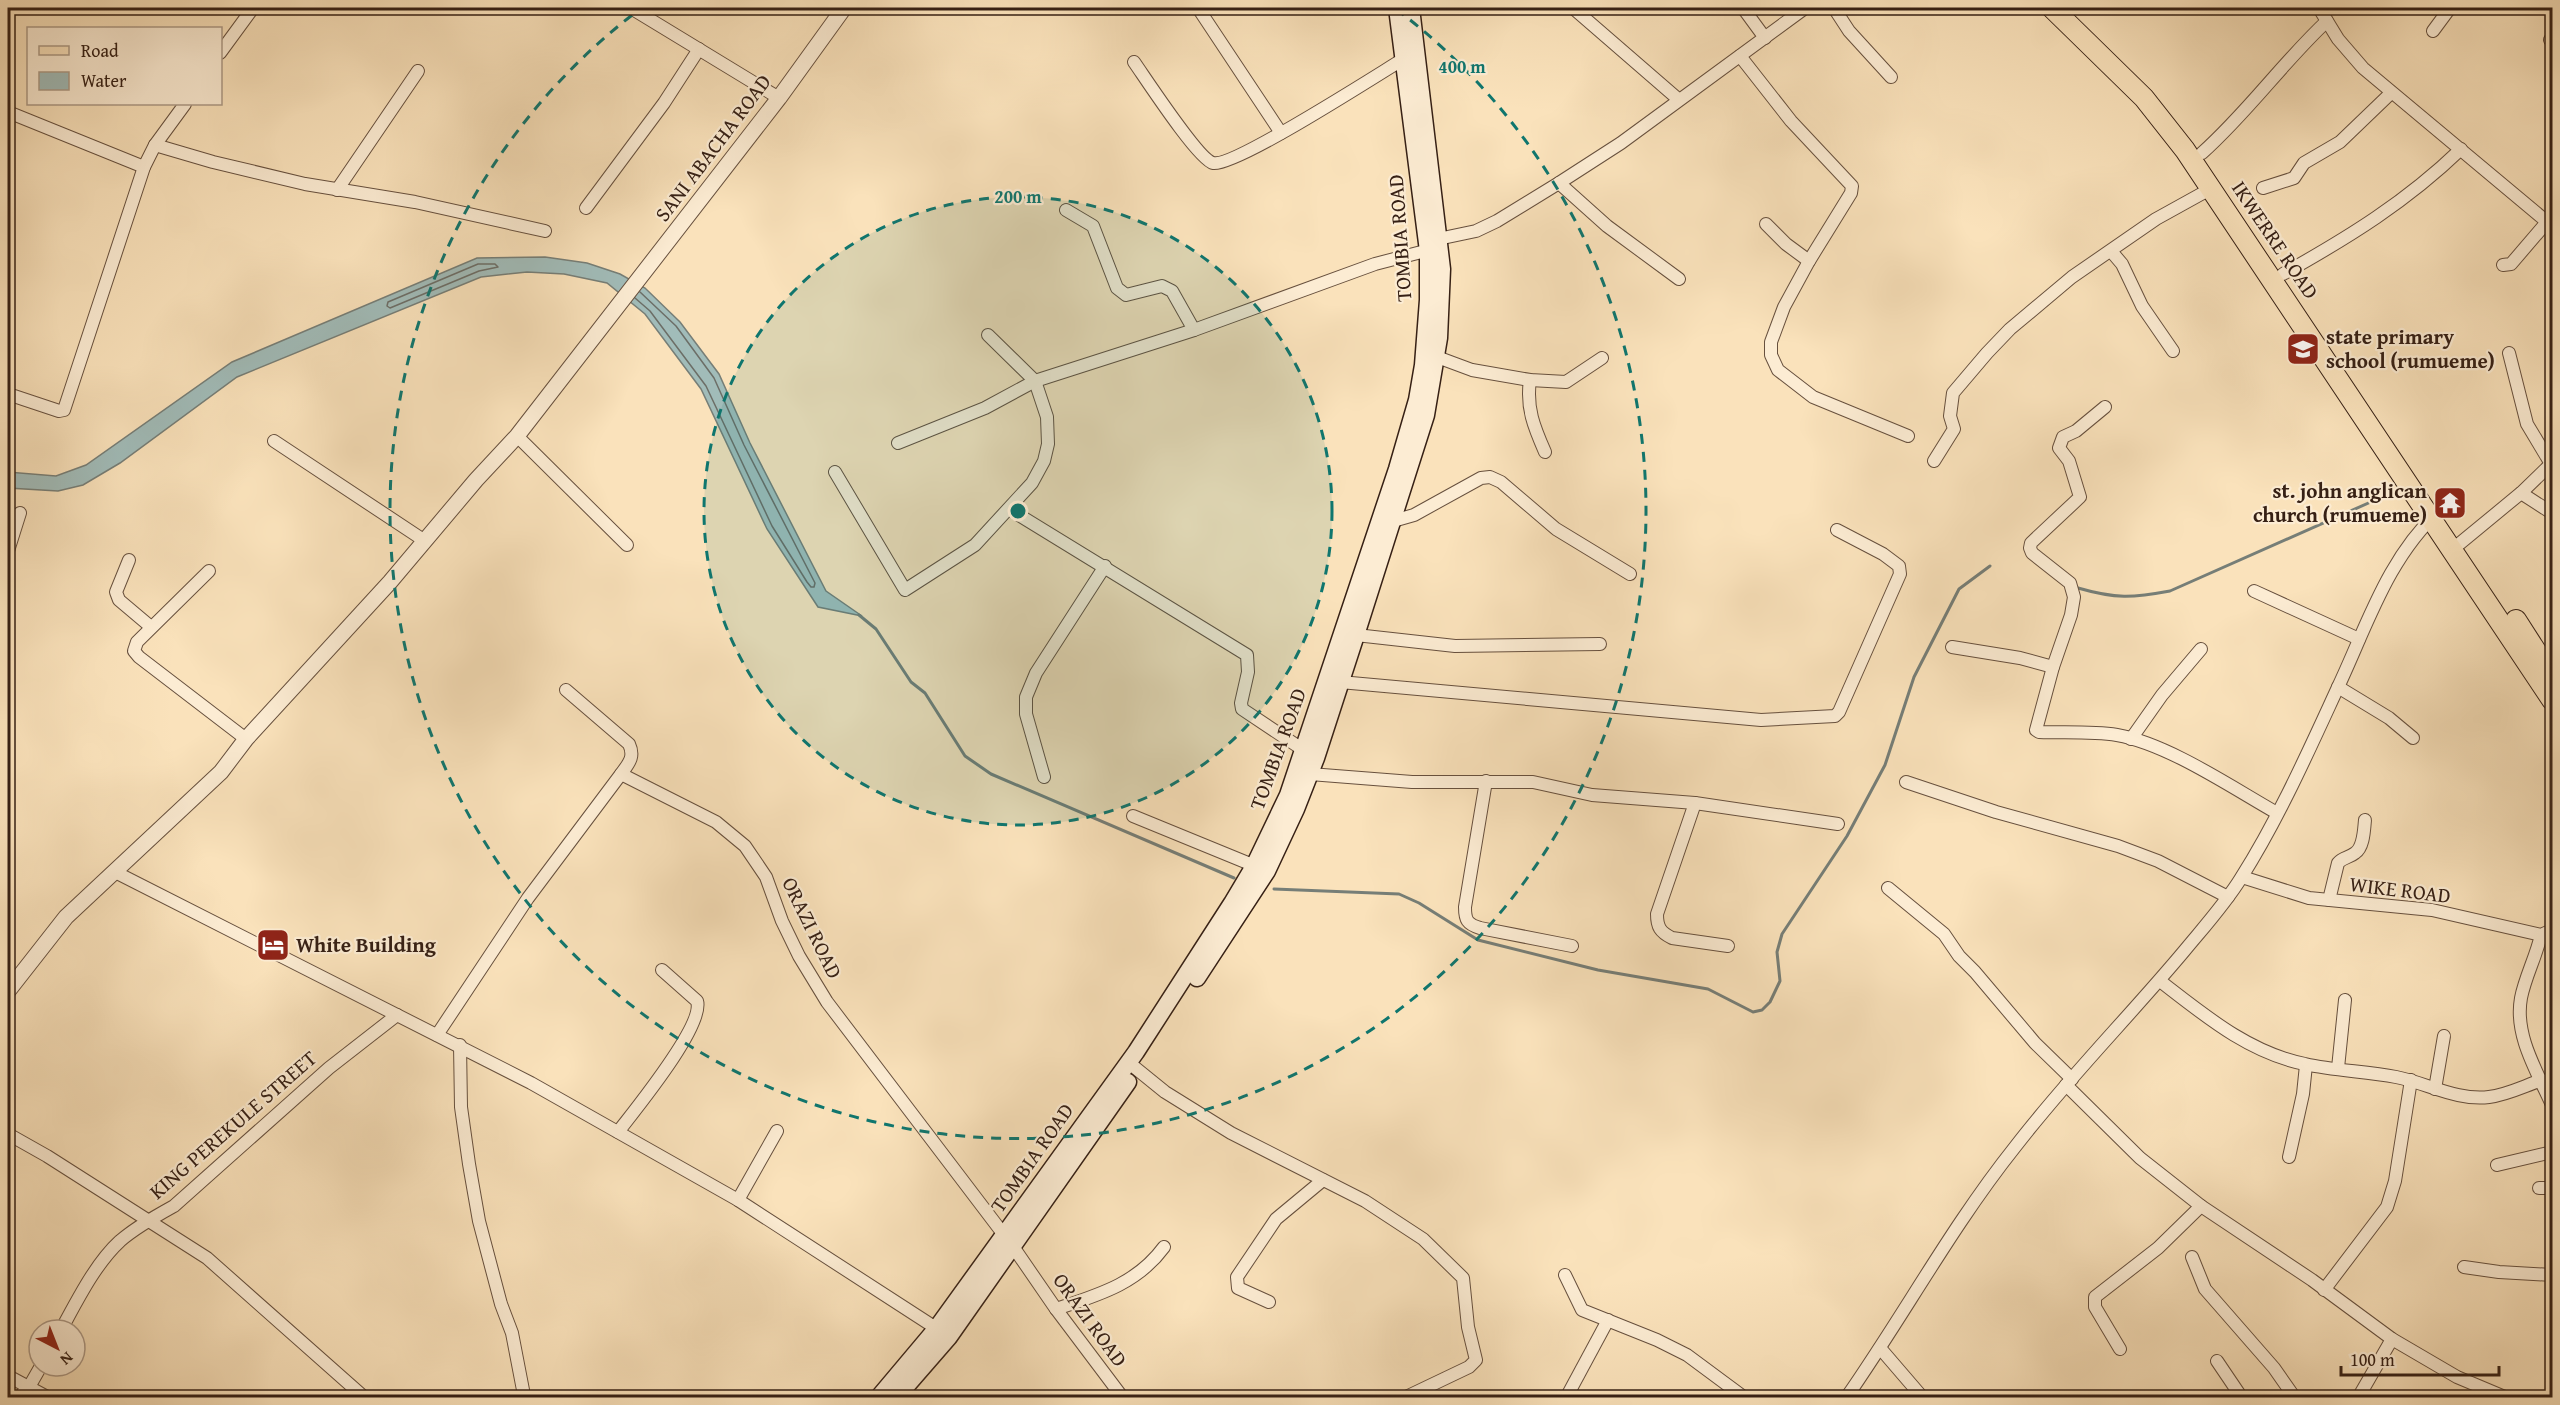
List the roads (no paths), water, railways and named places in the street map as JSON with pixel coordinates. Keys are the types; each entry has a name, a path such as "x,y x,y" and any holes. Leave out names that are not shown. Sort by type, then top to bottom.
{"main road":[{"name":"TOMBIA ROAD","path":"896,1398 1132,1066 1232,903 1260,868 1310,761 1340,682 1426,416 1437,357 1442,292 1410,55 1397,8"},
{"name":"TOMBIA ROAD","path":"1410,55 1411,8"},
{"name":"IKWERRE ROAD","path":"2052,8 2144,98 2165,122 2458,545 2553,676"},
{"name":"IKWERRE ROAD","path":"2067,8 2148,85 2202,153 2283,274 2436,513"},
{"name":"TOMBIA ROAD","path":"1260,868 1288,795 1310,761 1417,400 1435,246"},
{"name":"IKWERRE ROAD","path":"2458,545 2553,700"},
{"name":"TOMBIA ROAD","path":"878,1398 942,1333"}],"street":[{"path":"222,50 253,8"},
{"path":"631,8 779,98"},
{"name":"SANI ABACHA ROAD","path":"8,991 66,917 221,772 246,739 517,436 779,98 844,8"},
{"path":"1198,8 1281,133"},
{"path":"1574,8 1678,99"},
{"path":"1743,8 1765,38"},
{"path":"898,443 985,408 1035,381 1194,330 1375,264 1435,246 1497,221 1621,142 1805,8"},
{"path":"1834,8 1849,31 1891,77"},
{"path":"2319,8 2338,39 2363,68 2550,224 2511,264 2503,265"},
{"path":"2433,31 2450,8"},
{"path":"2202,153 2257,97 2295,50 2327,21"},
{"path":"586,208 664,103 699,49"},
{"path":"1134,62 1185,133 1206,159 1215,163 1228,160 1281,133 1410,55"},
{"path":"1740,56 1791,121 1852,186 1851,194 1809,261 1784,308 1771,342 1773,362 1778,370 1813,397 1908,436"},
{"path":"337,190 418,71"},
{"path":"2263,188 2294,178 2304,163 2340,142 2391,93"},
{"path":"8,394 58,411 64,410 144,167 155,145 184,105"},
{"path":"8,112 144,167"},
{"path":"155,145 225,165 337,190 415,202 545,231"},
{"path":"2283,274 2355,233 2396,206 2461,149"},
{"path":"1559,183 1607,226 1679,279"},
{"path":"1934,461 1954,429 1950,416 1953,393 2010,329 2072,278 2156,219 2212,188"},
{"path":"1066,210 1093,226 1117,288 1126,295 1162,286 1172,291 1194,330"},
{"path":"1766,224 1786,244 1809,261"},
{"path":"2111,251 2122,264 2142,306 2173,351"},
{"path":"835,472 905,590 975,545 1032,483 1044,461 1046,452 1047,417 1035,381 988,335"},
{"path":"2458,545 2552,464 2527,424 2509,353"},
{"path":"1437,357 1472,370 1530,380 1566,382 1602,358"},
{"path":"1530,380 1527,399 1534,426 1545,452"},
{"path":"2104,407 2076,431 2063,437 2058,448 2069,461 2080,497 2031,543 2032,554 2070,583 2074,597 2071,615 2053,667 2037,732 2115,735 2131,739 2183,760 2277,813"},
{"path":"517,436 627,545"},
{"path":"274,441 425,541"},
{"path":"1393,521 1414,515 1481,478 1490,477 1501,482 1556,529 1630,574"},
{"path":"2521,493 2553,513"},
{"path":"1009,509 1247,655 1248,672 1241,703 1242,709 1310,761 1412,782 1533,782 1592,795 1695,804 1838,824"},
{"path":"8,551 20,513"},
{"path":"1846,1398 1968,1208 2015,1146 2160,981 2242,877 2277,813 2338,687 2388,574 2411,540 2436,513"},
{"path":"1340,682 1761,720 1835,716 1839,712 1900,574 1899,566 1883,554 1837,530"},
{"path":"129,560 116,592 119,600 151,627"},
{"path":"1044,777 1026,714 1026,697 1036,673 1105,566"},
{"path":"209,572 151,627 137,642 134,651 246,739"},
{"path":"2254,591 2359,639"},
{"path":"1356,635 1455,646 1600,644"},
{"path":"1952,647 2020,658 2053,667"},
{"path":"2131,739 2162,696 2201,650"},
{"path":"2338,687 2389,718 2413,738"},
{"path":"437,1035 528,898 630,761 633,752 629,744 566,690"},
{"name":"ORAZI ROAD","path":"621,774 716,822 745,846 766,877 782,921 799,956 827,1002 1009,1242 1123,1398"},
{"path":"1486,781 1466,897 1465,918 1469,924 1480,928 1572,946"},
{"path":"1906,782 1996,812 2118,846 2158,861 2228,897"},
{"path":"1695,804 1657,914 1657,926 1664,934 1672,938 1728,946"},
{"path":"1133,816 1260,868"},
{"path":"2329,900 2338,863 2360,848 2365,820"},
{"path":"115,872 460,1045 618,1132 738,1200 942,1333"},
{"name":"WIKE ROAD","path":"2242,877 2308,898 2432,910 2547,933"},
{"path":"1888,888 1944,934 1959,956 2069,1082 2140,1158 2201,1206 2392,1339 2457,1377 2507,1398"},
{"path":"2547,933 2520,1009 2530,1059 2553,1106"},
{"path":"618,1132 657,1082 681,1045 699,1009 697,1001 662,970"},
{"path":"2160,981 2240,1038 2264,1051 2306,1065 2411,1080 2435,1089 2469,1097 2506,1094 2542,1080"},
{"path":"2338,1068 2345,1000"},
{"name":"KING PEREKULE STREET","path":"68,1318 84,1288 119,1242 174,1206 320,1075 397,1015"},
{"path":"2435,1089 2444,1036"},
{"path":"460,1045 461,1107 479,1221 501,1304 512,1333 523,1390"},
{"path":"2289,1157 2303,1094 2306,1065"},
{"path":"1132,1066 1165,1092 1231,1133 1400,1222 1441,1255 1463,1278 1468,1327 1476,1360 1469,1367 1404,1398"},
{"path":"2324,1290 2388,1207 2395,1181 2411,1080"},
{"path":"738,1200 777,1131"},
{"path":"8,1134 150,1220 207,1258 365,1398"},
{"path":"2496,1165 2553,1152"},
{"path":"1269,1302 1238,1288 1236,1277 1276,1219 1323,1180"},
{"path":"2539,1188 2553,1188"},
{"path":"2120,1349 2094,1307 2095,1297 2158,1248 2201,1206"},
{"path":"1056,1309 1119,1286 1146,1268 1164,1247"},
{"path":"2192,1257 2205,1289 2274,1368 2295,1398"},
{"path":"2464,1266 2499,1272 2553,1275"},
{"path":"1565,1275 1582,1310 1687,1355 1745,1398"},
{"path":"1566,1398 1608,1320"},
{"path":"2358,1398 2392,1339"},
{"path":"1880,1348 1923,1398"},
{"path":"2217,1361 2242,1398"},
{"path":"8,1376 49,1398"},
{"path":"18,1398 34,1378"}],"water":[{"path":"545,257 587,263 620,274 645,288 680,322 719,374 750,443 826,591 862,616 818,607 767,529 701,389 645,314 607,283 564,274 527,272 481,277 237,377 120,463 83,485 58,491 8,488 8,472 56,476 86,465 232,362 477,258"}],"waterway":[{"path":"2078,588 2124,596 2170,591 2382,497"},
{"path":"1274,889 1399,894 1419,903 1478,940 1598,970 1708,989 1753,1012 1762,1010 1770,1002 1780,981 1777,952 1782,934 1847,836 1885,765 1914,677 1959,589 1990,566"},
{"path":"859,615 876,629 911,682 925,693 965,756 991,774 1234,878"}],"place":[{"name":"state primary school (rumueme)","path":"2303,349"},
{"name":"st. john anglican church (rumueme)","path":"2450,503"},
{"name":"White Building","path":"273,945"}]}
